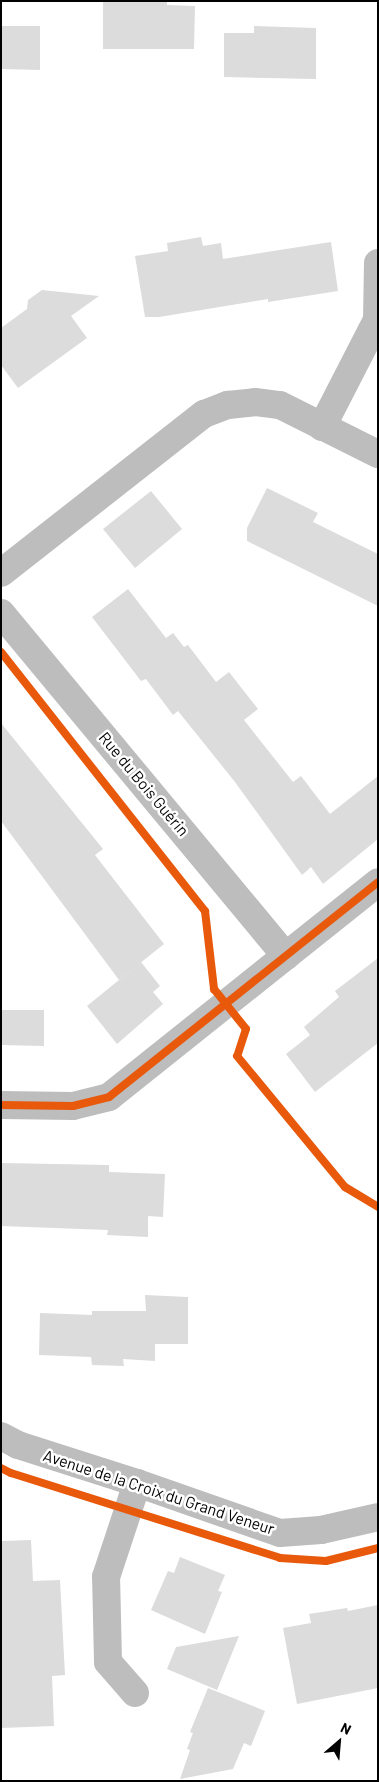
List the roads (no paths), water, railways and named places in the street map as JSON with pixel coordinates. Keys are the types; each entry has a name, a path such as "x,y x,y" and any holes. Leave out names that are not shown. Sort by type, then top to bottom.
{"street":[{"path":"322,427 377,320 378,262"},
{"path":"1,573 204,414 228,404 255,402 280,405 378,454"},
{"name":"Rue du Bois Guérin","path":"1,613 286,956"},
{"path":"1,1105 73,1106 109,1096 378,882"},
{"name":"Avenue de la Croix du Grand Veneur","path":"1,1436 18,1445 137,1483 280,1533 321,1530 378,1517"},
{"path":"135,1693 108,1662 106,1577 137,1483"}]}
